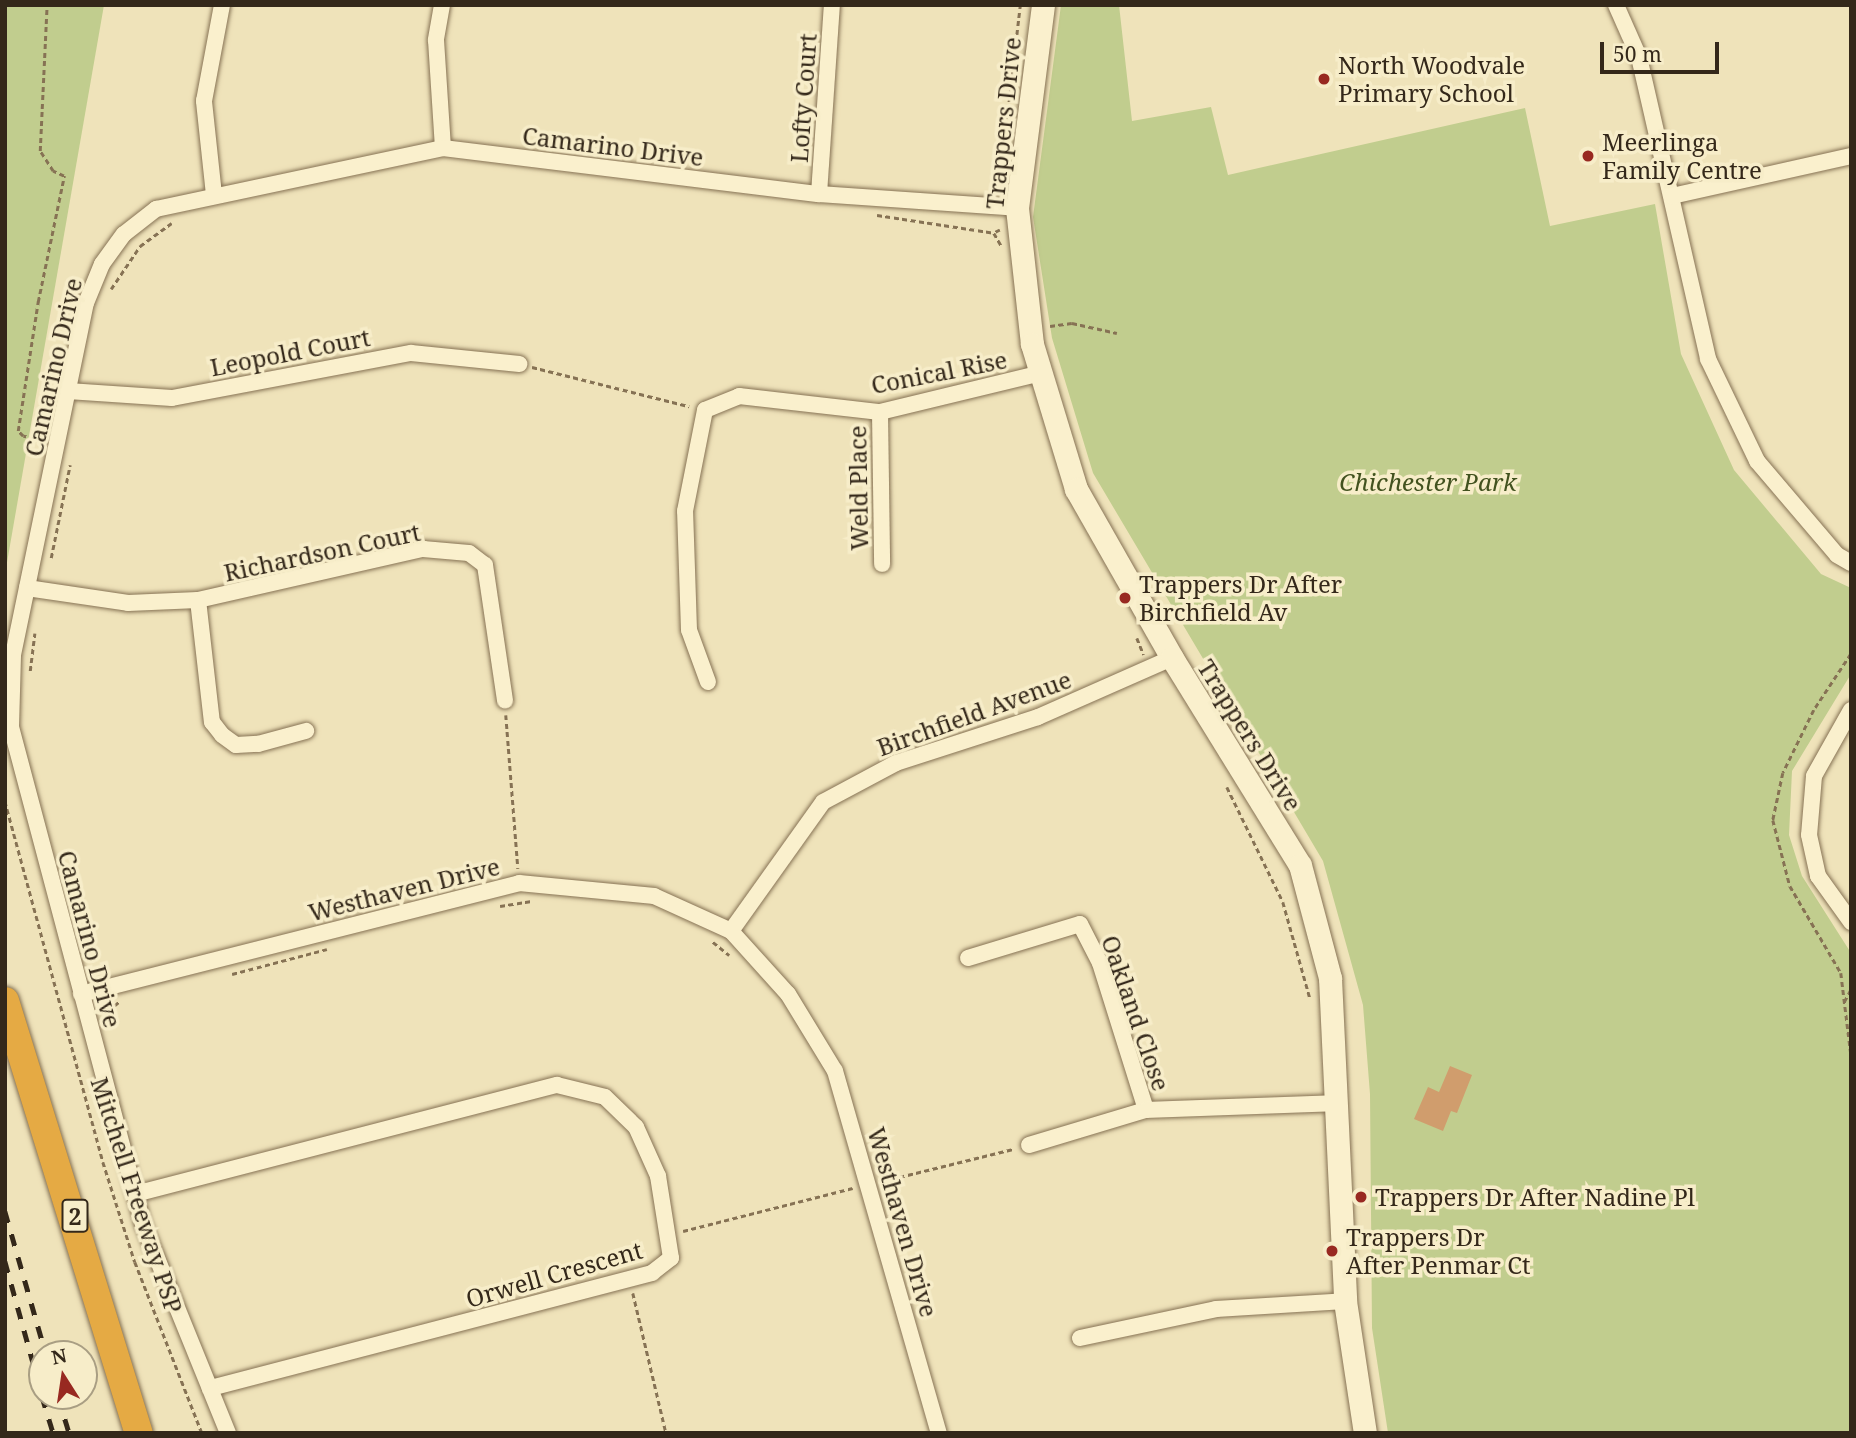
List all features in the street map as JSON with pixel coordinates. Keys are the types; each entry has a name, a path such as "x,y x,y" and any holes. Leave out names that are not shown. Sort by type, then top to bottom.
{"highway":[{"name":"2","path":"5,1001 62,1172 139,1433"}],"main road":[{"name":"Trappers Drive","path":"1043,5 1008,207 1032,344 1076,489 1162,662 1300,865 1330,978 1339,1102 1345,1301 1365,1433"}],"street":[{"path":"214,195 204,102 222,5"},
{"path":"442,5 436,40 443,148"},
{"name":"Lofty Court","path":"819,194 832,5"},
{"path":"1616,5 1639,57 1708,359 1752,450 1837,555 1851,564"},
{"name":"Camarino Drive","path":"228,1433 157,1262 135,1194 11,727 12,667 34,589 58,442 86,303 102,264 124,234 156,209 443,148 819,194 1008,207"},
{"path":"1672,196 1851,156"},
{"name":"Leopold Court","path":"68,391 172,398 411,353 519,363"},
{"name":"Conical Rise","path":"705,410 739,396 880,412 1041,373"},
{"path":"705,410 685,511 689,631 708,682"},
{"name":"Weld Place","path":"880,412 882,564"},
{"name":"Richardson Court","path":"34,589 128,603 198,600 423,549 469,553 485,565 505,701"},
{"path":"198,600 212,722 222,736 236,745 258,744 306,731"},
{"name":"Birchfield Avenue","path":"731,931 823,802 897,763 1038,717 1162,662"},
{"path":"1851,710 1814,776 1809,835 1818,876 1851,922"},
{"name":"Westhaven Drive","path":"81,994 519,883 654,896 731,931 788,994 835,1071 863,1186 939,1433"},
{"name":"Oakland Close","path":"968,958 1080,924 1100,963 1146,1110"},
{"name":"Orwell Crescent","path":"135,1194 557,1085 605,1097 636,1128 658,1177 671,1258 652,1273 630,1281 210,1388"},
{"path":"1029,1145 1146,1110 1339,1102"},
{"path":"1080,1338 1216,1309 1345,1301"}],"path":[{"path":"47,5 40,151 53,171 64,176 38,302 18,431 23,436 58,442"},
{"path":"1002,171 1020,5"},
{"path":"865,214 994,233 1001,230 1008,207"},
{"path":"108,293 140,246 176,219"},
{"path":"994,233 1002,247"},
{"path":"1046,326 1072,323 1117,333"},
{"path":"519,363 705,410"},
{"path":"34,589 59,530 71,462"},
{"path":"29,678 36,628"},
{"path":"1135,629 1162,662"},
{"path":"505,701 519,883"},
{"path":"1222,778 1283,902 1311,1004"},
{"name":"Mitchell Freeway PSP","path":"5,802 107,1174 135,1262 202,1433"},
{"path":"495,906 540,900"},
{"path":"711,940 730,956"},
{"path":"228,975 333,948"},
{"path":"1844,1002 1851,989"},
{"path":"108,1011 133,998"},
{"path":"666,1235 1029,1145"},
{"path":"851,1176 863,1186"},
{"path":"858,1200 863,1186"},
{"path":"630,1281 666,1433"}],"green space":[{"path":"5,5 104,5 5,574"},
{"name":"Chichester Park","path":"1061,5 1119,5 1132,121 1211,107 1228,175 1525,108 1550,226 1655,204 1681,354 1734,470 1821,574 1851,588 1851,674 1792,771 1789,835 1802,876 1851,953 1851,1433 1388,1433 1372,1328 1370,1094 1363,1005 1323,861 1093,473 1052,338 1033,217"}],"building":[{"path":"1450,1066 1472,1075 1457,1113 1451,1111 1443,1131 1414,1119 1428,1087 1439,1092"}],"railway":[{"path":"5,1211 42,1340"},
{"path":"5,1261 28,1344"},
{"path":"46,1410 53,1433"},
{"path":"62,1410 69,1433"}],"place":[{"name":"North Woodvale Primary School","path":"1324,79"},
{"name":"Meerlinga Family Centre","path":"1588,156"},
{"name":"Trappers Dr After Birchfield Av","path":"1125,598"},
{"name":"Trappers Dr After Nadine Pl","path":"1361,1197"},
{"name":"Trappers Dr After Penmar Ct","path":"1332,1251"}]}
